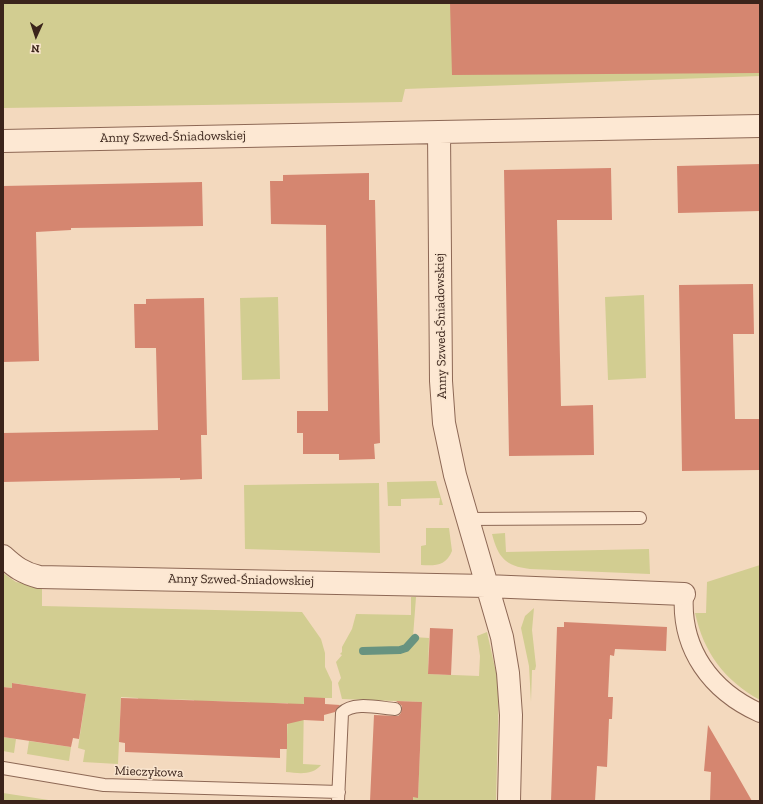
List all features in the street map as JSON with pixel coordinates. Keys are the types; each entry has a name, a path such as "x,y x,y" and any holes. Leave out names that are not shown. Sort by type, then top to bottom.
{"street":[{"name":"Anny Szwed-Śniadowskiej","path":"3,141 760,126"},
{"name":"Anny Szwed-Śniadowskiej","path":"439,132 441,381 444,423 466,519 502,637 508,673 511,716 509,801"},
{"name":"Anny Szwed-Śniadowskiej","path":"3,556 18,569 28,574 39,576 486,586"},
{"path":"486,586 684,594 684,624 692,648 705,670 722,690 744,706 760,713"}],"lane":[{"path":"466,519 640,518"},
{"name":"Mieczykowa","path":"3,768 104,785 295,796 339,796 342,713 346,708 355,707 395,709"}],"shaded area":[{"path":"3,3 760,3 760,76 405,89 402,102 3,108"},
{"path":"644,295 646,378 608,380 605,297"},
{"path":"278,297 280,379 242,380 240,298"},
{"path":"436,481 443,505 439,505 440,498 401,499 401,506 388,506 387,482"},
{"path":"379,483 380,553 245,549 244,485"},
{"path":"426,528 449,528 452,551 447,560 440,564 421,565 421,546 426,545"},
{"path":"505,533 506,552 649,549 650,574 521,568 509,563 497,549 492,534"},
{"path":"760,565 760,700 736,684 717,664 704,641 695,613 706,613 707,582"},
{"path":"3,573 16,582 42,587 42,606 302,612 321,639 325,653 325,667 332,682 332,698 304,698 303,764 321,765 309,772 286,772 288,703 270,703 250,707 250,702 214,701 214,705 194,705 194,700 158,699 158,703 139,703 138,698 121,697 118,764 83,762 85,750 78,748 86,694 13,683 12,688 3,687"},
{"path":"411,597 416,597 413,637 429,638 428,674 479,676 480,656 477,636 487,632 499,686 496,801 413,801 413,797 418,797 422,702 342,699 338,683 341,678 336,662 342,655 340,654 342,652 342,647 352,629 356,614 411,615"},
{"path":"534,608 532,630 536,666 535,670 532,670 531,702 529,666 521,628 525,616"},
{"path":"3,737 16,739 14,753 3,751"},
{"path":"29,741 71,747 69,761 27,754"},
{"path":"3,793 55,801 3,801"}],"building":[{"path":"450,3 760,3 760,73 452,75"},
{"path":"760,164 760,211 678,213 677,166"},
{"path":"611,168 612,220 557,220 561,406 593,405 594,455 509,456 504,170"},
{"path":"369,173 369,200 375,200 380,443 374,444 375,459 339,460 339,454 303,454 303,433 297,433 297,411 328,411 326,225 271,224 270,181 283,181 283,175"},
{"path":"202,182 203,226 71,228 71,230 36,232 39,361 3,362 3,186"},
{"path":"753,284 754,334 733,334 735,419 760,419 760,470 682,471 679,285"},
{"path":"204,298 207,435 201,435 202,479 180,480 180,478 3,482 3,433 158,430 156,348 135,348 134,304 146,304 146,299"},
{"path":"564,622 667,627 666,651 615,649 614,656 610,655 608,697 613,697 612,719 609,719 607,767 597,766 595,801 551,801 557,627 564,627"},
{"path":"430,628 453,629 451,675 428,674"},
{"path":"12,683 86,694 79,739 73,738 71,747 3,737 3,687 12,688"},
{"path":"304,697 325,698 325,704 340,705 335,712 324,715 324,721 304,720 287,724 287,749 280,749 280,758 125,752 125,743 119,742 121,698 304,704"},
{"path":"396,701 422,702 418,798 413,797 413,801 370,801 374,715 398,716 401,713 402,706"},
{"path":"708,725 752,801 710,801 711,772 704,771"}],"waterway":[{"path":"363,651 400,650 406,648 415,638"}]}
